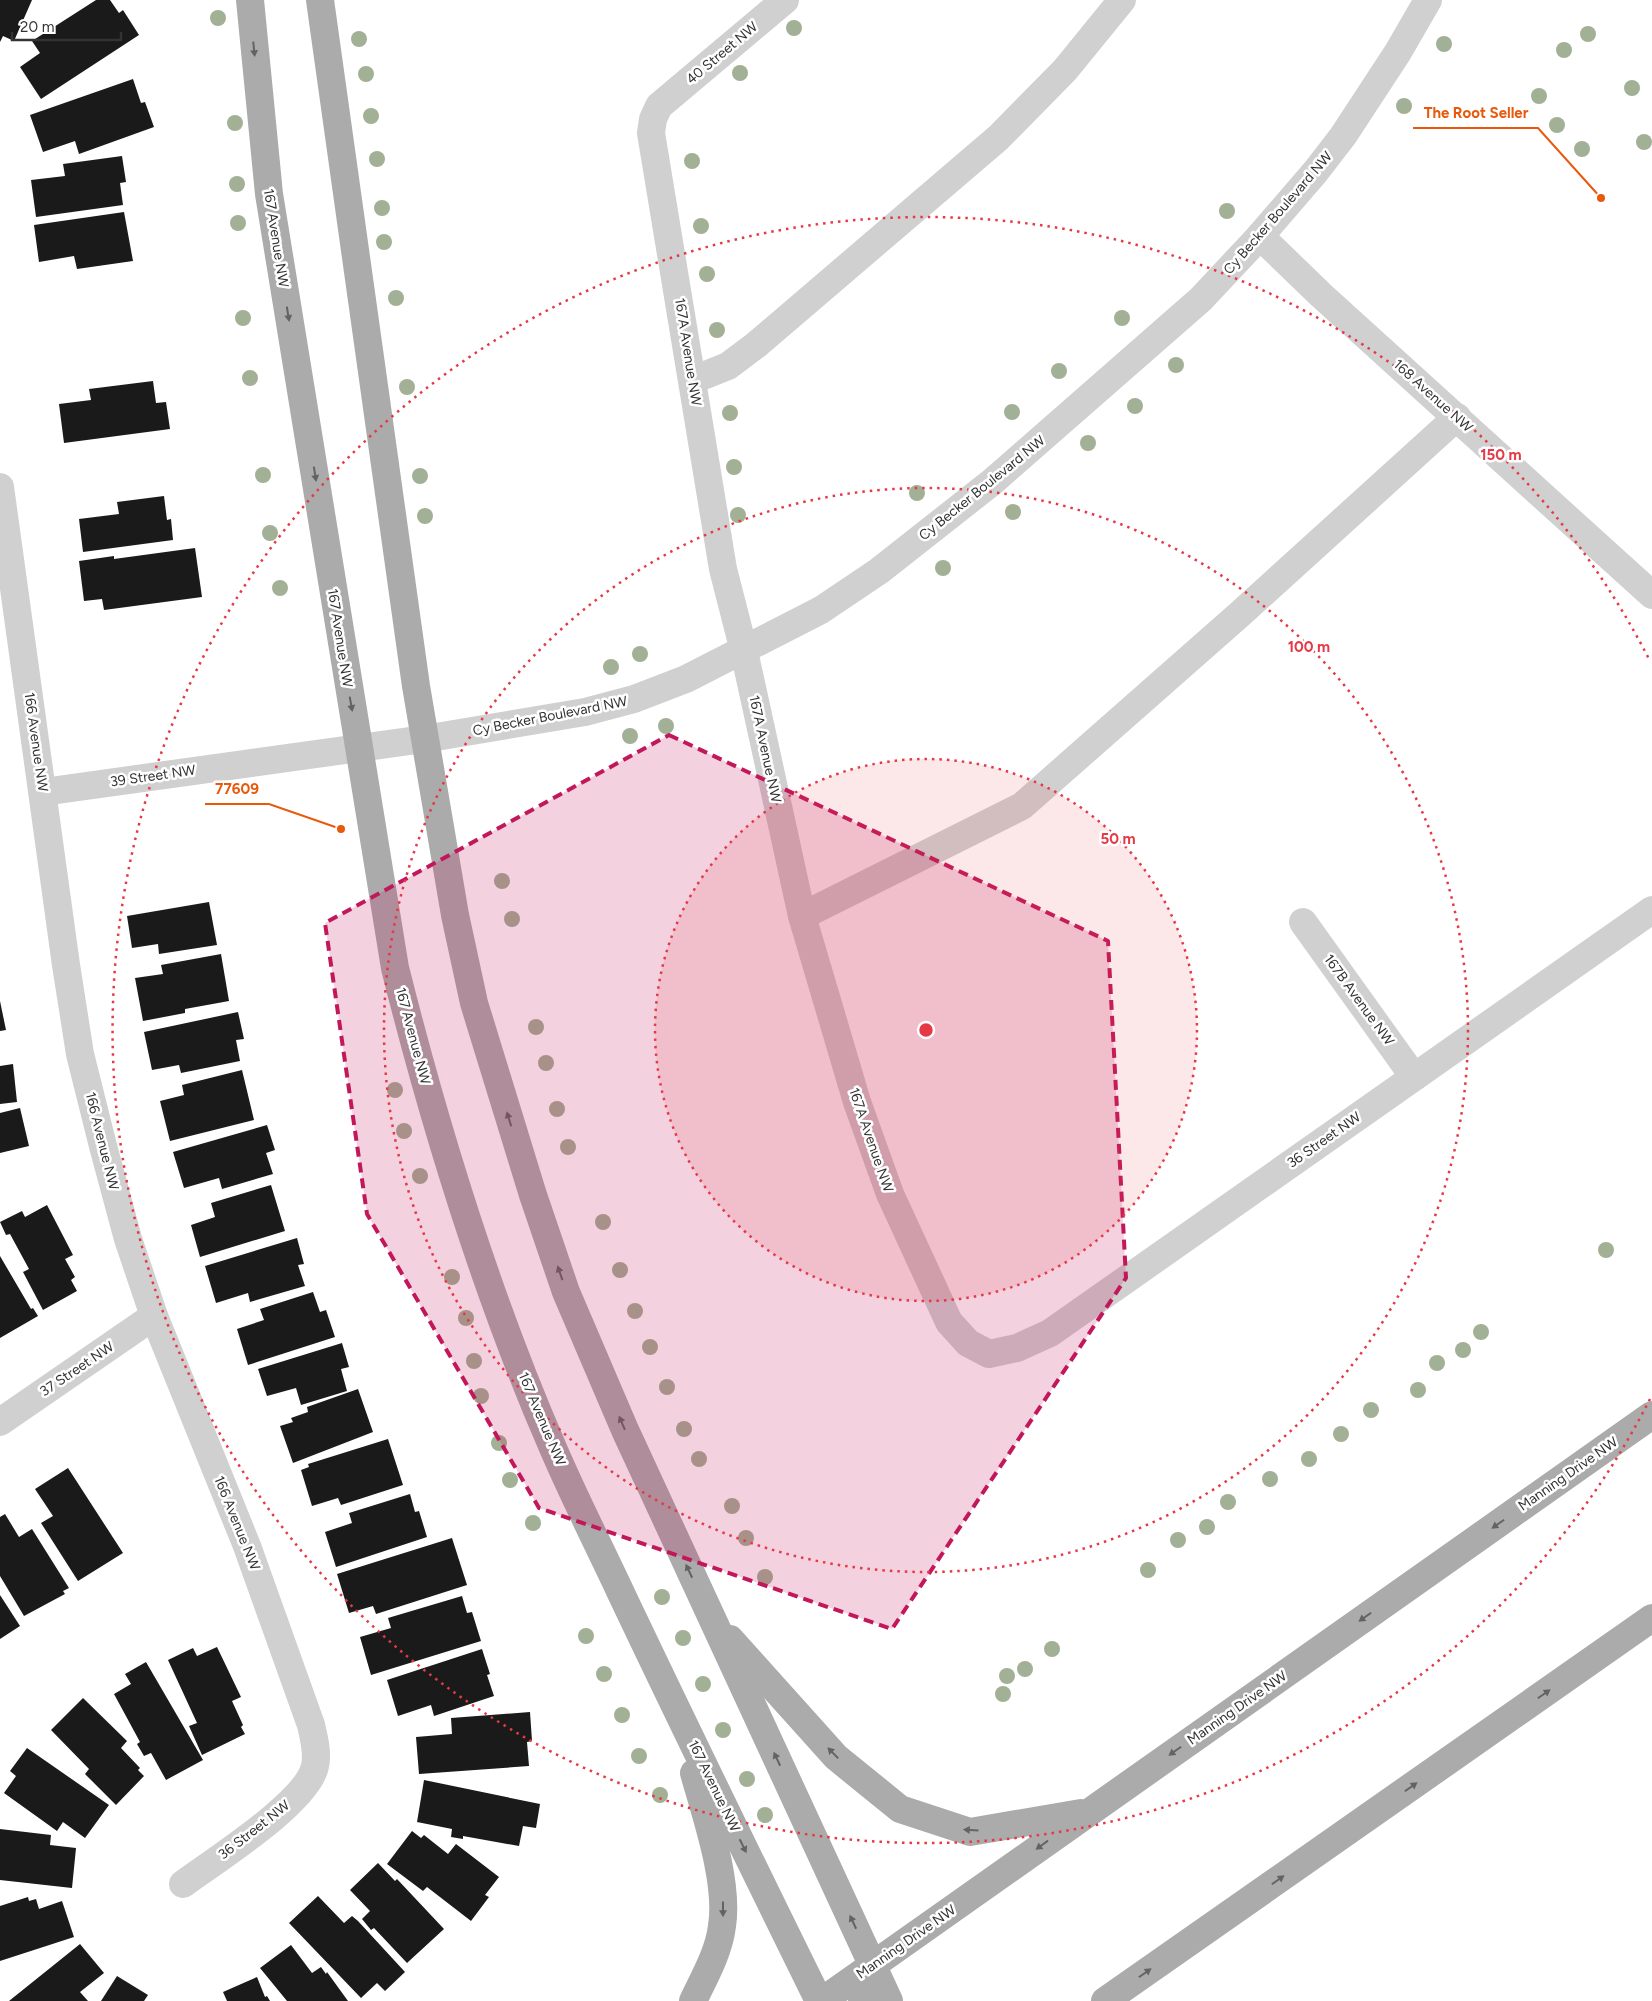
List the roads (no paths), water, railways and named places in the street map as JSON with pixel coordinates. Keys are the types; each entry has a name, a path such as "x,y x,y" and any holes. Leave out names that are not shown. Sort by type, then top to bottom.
{"main road":[{"name":"167 Avenue NW","path":"250,0 269,194 370,745 395,968 418,1058 500,1314 554,1449 676,1708 821,2001"},
{"path":"320,0 391,521 424,739 455,915 474,1003 533,1195 566,1292 625,1430 889,2001"},
{"name":"Manning Drive NW","path":"821,2001 873,1967 1088,1812 1652,1415"},
{"path":"710,1616 836,1757 900,1809 970,1832 1088,1812"},
{"path":"1105,2001 1652,1618"},
{"path":"676,1708 711,1837 722,1890 722,1927 707,1972 693,2001"},
{"path":"862,2001 873,1967"}],"street":[{"name":"40 Street NW","path":"660,106 785,0"},
{"path":"693,380 728,366 756,345 998,138 1065,70 1122,0"},
{"name":"Cy Becker Boulevard NW","path":"370,745 424,739 547,720 634,699 686,679 744,651 821,610 870,577 992,482 1201,299 1260,236 1316,171 1343,136 1398,52 1428,0"},
{"name":"167A Avenue NW","path":"660,106 653,119 651,133 724,569 744,651 802,916 857,1102 890,1194 949,1322 968,1343 989,1354"},
{"name":"168 Avenue NW","path":"1260,236 1321,295 1652,595"},
{"path":"802,916 1022,806 1240,614 1457,417"},
{"name":"166 Avenue NW","path":"0,487 80,1054 128,1239 154,1316 260,1581 311,1725 316,1749 315,1766"},
{"name":"39 Street NW","path":"42,792 370,745"},
{"name":"36 Street NW","path":"989,1354 1017,1348 1050,1333 1652,910"},
{"name":"167B Avenue NW","path":"1303,922 1414,1077"},
{"name":"37 Street NW","path":"0,1422 154,1316"},
{"name":"36 Street NW","path":"183,1884 279,1812 309,1782 315,1766"}],"place":[{"name":"The Root Seller","path":"1601,198"},
{"name":"77609","path":"341,829"}]}
